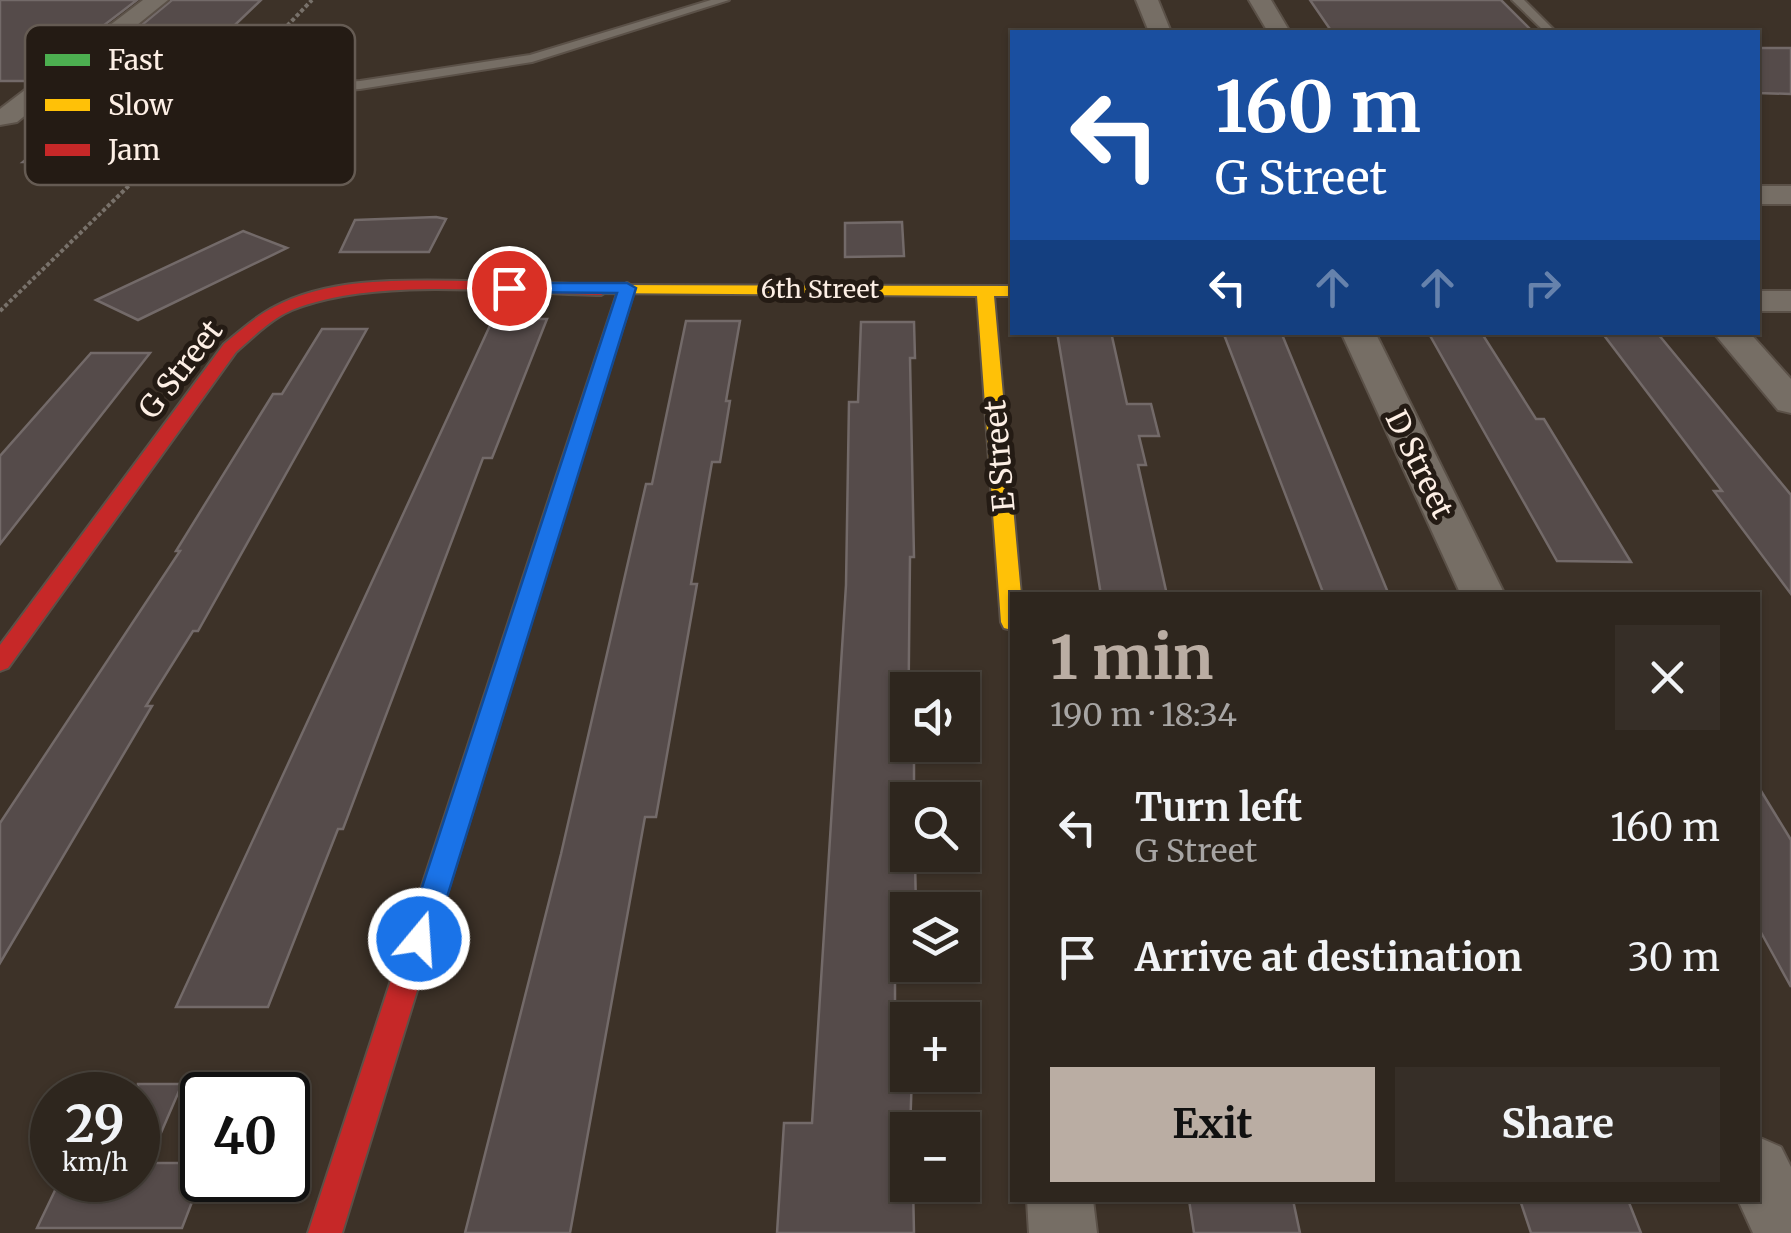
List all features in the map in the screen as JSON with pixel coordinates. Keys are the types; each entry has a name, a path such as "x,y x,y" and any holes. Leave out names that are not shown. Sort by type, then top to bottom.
{"street":[{"path":"124,25 157,0"},
{"path":"1146,0 1159,30"},
{"path":"1260,0 1278,30"},
{"path":"4,116 25,100"},
{"path":"1760,195 1791,195"},
{"path":"325,1233 627,288"},
{"name":"6th Street","path":"627,288 1010,291"},
{"name":"G Street","path":"0,662 230,348 266,315 300,300 354,289 627,288"},
{"name":"E Street","path":"985,290 1010,597"},
{"path":"1760,301 1791,301"},
{"name":"D Street","path":"1359,335 1482,592"},
{"path":"1733,335 1791,402"},
{"path":"1760,1174 1788,1233"},
{"path":"1060,1202 1063,1233"}],"lane":[{"path":"355,85 532,58 723,0"},
{"path":"1518,0 1549,30"}],"path":[{"path":"288,25 312,0"},
{"path":"0,311 129,185"}],"building":[{"path":"0,0 137,0 104,25 25,25 25,81 0,81"},
{"path":"172,0 261,0 235,25 142,25"},
{"path":"1310,0 1501,0 1531,30 1331,30"},
{"path":"1760,48 1791,48 1791,94 1760,93"},
{"path":"446,219 429,252 340,252 355,220"},
{"path":"902,222 904,256 845,257 845,223"},
{"path":"243,231 287,248 138,320 96,300"},
{"path":"493,319 547,319 492,458 483,458 343,829 338,829 268,1007 176,1007"},
{"path":"686,321 740,321 720,462 712,462 691,584 697,584 656,817 645,817 570,1233 465,1233 561,854 646,484 652,484"},
{"path":"861,322 914,322 915,358 910,358 914,557 910,557 909,672 890,672 890,762 914,762 914,782 890,782 890,872 915,872 916,892 890,892 890,982 895,982 895,1002 890,1002 890,1092 911,1092 911,1112 890,1112 890,1202 913,1202 914,1233 777,1233 784,1123 812,1123 846,585 849,402 858,402"},
{"path":"322,329 367,329 198,631 193,631 146,706 152,706 0,963 0,823 180,551 176,551 273,394 282,394"},
{"path":"1058,335 1112,335 1127,404 1151,404 1159,436 1139,436 1146,465 1138,465 1166,592 1100,592"},
{"path":"1224,335 1282,335 1388,592 1323,592"},
{"path":"1430,335 1483,335 1536,419 1544,419 1631,562 1557,561"},
{"path":"1604,335 1659,335 1791,495 1791,594 1714,491 1722,491"},
{"path":"91,353 150,353 0,544 0,456"},
{"path":"1760,789 1791,840 1791,987 1760,931"},
{"path":"160,1084 180,1084 160,1135"},
{"path":"160,1163 180,1163 180,1202 192,1202 182,1228 37,1228 49,1202 160,1202"},
{"path":"1189,1202 1293,1202 1300,1233 1194,1233"},
{"path":"1521,1202 1629,1202 1641,1233 1531,1233"}],"traffic: fast":[{"path":"560,496 627,288"}],"traffic: slow":[{"path":"601,290 1010,291"},
{"path":"985,290 1010,597"}],"traffic: jam":[{"path":"0,662 230,348 271,316 317,297 354,290 439,286 601,290"},
{"path":"325,1233 560,496"}],"route":[{"path":"419,939 627,288 509,288"}]}
